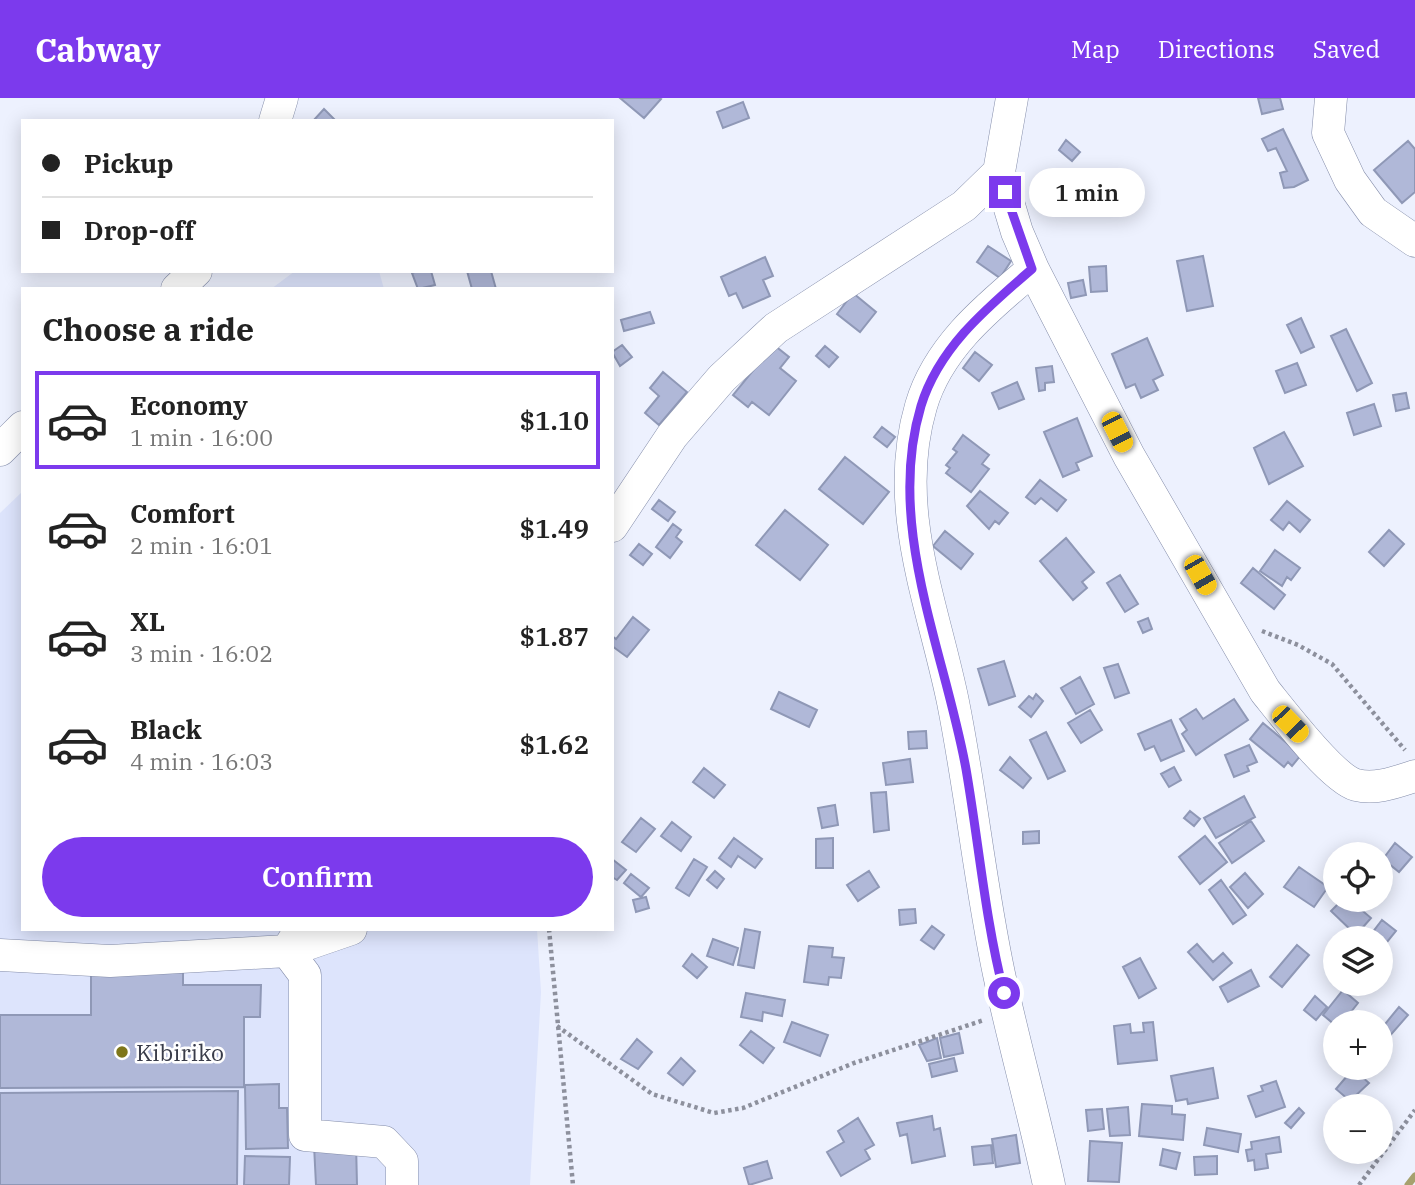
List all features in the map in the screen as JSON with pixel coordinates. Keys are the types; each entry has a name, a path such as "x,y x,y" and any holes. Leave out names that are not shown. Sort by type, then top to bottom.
{"street":[{"path":"276,119 282,98"},
{"path":"1012,98 999,172 1032,269 1129,456 1265,691 1290,724 1341,776 1354,784 1385,785 1411,764"},
{"path":"1331,98 1328,133 1350,180 1373,212 1415,241"},
{"path":"614,523 672,436 722,378 776,328 964,206 999,172"},
{"path":"1032,269 975,318 937,367 920,406 911,469 912,522 919,573 952,699 985,898 1008,1012 1049,1185"},
{"path":"179,287 194,273"},
{"path":"0,450 21,429"},
{"path":"0,954 110,961 294,940 341,931"},
{"path":"294,940 305,975 305,1135 384,1142 402,1161 402,1185"}],"path":[{"path":"1223,616 1298,645 1332,664 1411,764"},
{"path":"549,931 573,1185"},
{"path":"557,1026 652,1094 714,1113 743,1108 854,1063 1008,1012"},
{"path":"1359,1185 1415,1110"}],"shaded area":[{"path":"292,273 380,273 383,287 274,287"},
{"path":"21,493 21,931 537,931 541,992 530,1185 0,1185 0,513"}],"building":[{"path":"620,98 659,98 661,99 644,118"},
{"path":"1258,98 1280,98 1283,109 1262,114"},
{"path":"743,102 749,118 723,128 717,112"},
{"path":"324,109 334,119 315,119"},
{"path":"1283,129 1308,180 1294,187 1284,188 1280,173 1287,171 1276,148 1268,151 1262,139"},
{"path":"1066,140 1080,152 1072,161 1059,150"},
{"path":"1408,141 1415,149 1415,192 1402,203 1374,170"},
{"path":"988,246 1011,261 1000,278 977,262"},
{"path":"1203,256 1213,306 1187,311 1177,261"},
{"path":"765,257 773,276 763,280 770,296 743,308 736,293 729,296 721,277"},
{"path":"1106,266 1107,291 1091,292 1089,267"},
{"path":"412,273 432,273 435,285 417,287"},
{"path":"468,273 492,273 495,287 471,287"},
{"path":"1083,280 1086,295 1071,298 1068,283"},
{"path":"853,293 876,312 860,332 837,314"},
{"path":"650,312 654,323 624,331 621,320"},
{"path":"1301,318 1314,347 1301,353 1287,325"},
{"path":"1346,329 1372,383 1357,391 1331,336"},
{"path":"1147,338 1163,375 1153,380 1158,390 1141,398 1135,384 1126,388 1112,354"},
{"path":"622,345 632,357 620,366 614,351"},
{"path":"774,345 789,357 780,368 796,381 769,415 752,402 748,407 733,395"},
{"path":"825,346 838,357 829,367 816,356"},
{"path":"975,352 992,365 979,381 963,368"},
{"path":"1297,363 1306,385 1285,393 1276,371"},
{"path":"1052,366 1054,382 1045,383 1045,390 1039,391 1036,368"},
{"path":"663,372 687,392 659,425 645,413 659,396 650,388"},
{"path":"1017,382 1024,399 999,409 992,393"},
{"path":"1406,393 1409,408 1396,411 1393,395"},
{"path":"1374,404 1381,426 1354,435 1347,413"},
{"path":"1077,418 1092,456 1076,463 1079,470 1063,477 1044,432"},
{"path":"882,427 895,437 887,447 874,437"},
{"path":"1284,432 1303,466 1269,484 1254,448"},
{"path":"963,435 989,455 982,464 989,469 971,492 946,473 950,468 946,465 957,452 953,449"},
{"path":"845,457 889,492 863,524 819,489"},
{"path":"1040,480 1066,500 1057,511 1041,498 1035,504 1026,497"},
{"path":"980,491 1008,513 999,524 995,521 989,529 967,506"},
{"path":"659,500 675,512 668,521 652,509"},
{"path":"1287,501 1310,520 1300,532 1289,522 1283,530 1271,520"},
{"path":"785,510 828,545 800,580 756,545"},
{"path":"673,524 681,530 676,537 682,542 670,558 656,547"},
{"path":"1389,530 1404,544 1384,566 1369,552"},
{"path":"945,531 973,554 961,569 933,546"},
{"path":"1066,538 1094,572 1082,582 1087,588 1073,600 1040,561"},
{"path":"639,544 652,554 643,565 630,555"},
{"path":"1275,550 1300,568 1291,580 1287,577 1282,586 1260,571"},
{"path":"1253,568 1285,595 1274,609 1241,583"},
{"path":"1120,575 1138,604 1125,612 1107,583"},
{"path":"633,617 649,630 627,657 614,647 614,638 616,639"},
{"path":"1148,618 1152,629 1143,633 1138,622"},
{"path":"1004,661 1015,696 989,705 978,669"},
{"path":"1118,664 1129,693 1115,698 1104,668"},
{"path":"1080,677 1094,704 1076,714 1061,688"},
{"path":"779,692 817,710 809,727 771,709"},
{"path":"1036,694 1043,701 1031,717 1019,707 1029,696 1033,699"},
{"path":"1234,699 1248,720 1196,755 1182,734 1187,730 1180,719 1196,709 1203,719"},
{"path":"1090,710 1102,730 1081,743 1068,723"},
{"path":"1171,720 1184,751 1161,761 1154,746 1145,750 1138,734"},
{"path":"1263,723 1301,755 1292,766 1288,762 1284,767 1250,739"},
{"path":"926,731 927,748 909,749 908,732"},
{"path":"1046,732 1065,771 1048,779 1030,740"},
{"path":"1249,745 1257,762 1247,766 1249,771 1234,777 1225,755"},
{"path":"1010,757 1031,778 1023,788 1000,770"},
{"path":"910,759 913,782 886,785 883,763"},
{"path":"1174,767 1181,780 1169,787 1161,774"},
{"path":"704,768 725,785 714,798 693,782"},
{"path":"886,792 889,830 874,832 871,793"},
{"path":"1244,796 1255,817 1216,838 1204,818"},
{"path":"835,805 838,825 822,828 818,808"},
{"path":"1190,811 1200,819 1194,826 1184,818"},
{"path":"641,818 655,829 636,852 622,842"},
{"path":"1251,821 1264,841 1232,863 1219,843"},
{"path":"672,822 691,837 681,851 661,836"},
{"path":"1039,831 1039,843 1023,844 1023,832"},
{"path":"1205,836 1227,862 1200,884 1179,857"},
{"path":"734,838 762,859 755,868 738,856 731,867 719,858"},
{"path":"833,838 833,868 816,868 816,839"},
{"path":"1395,843 1412,857 1399,872 1393,867"},
{"path":"694,859 707,867 689,896 676,888"},
{"path":"614,861 626,870 617,880 614,878"},
{"path":"1299,867 1323,884 1323,894 1314,907 1284,887"},
{"path":"715,871 724,879 717,888 707,880"},
{"path":"869,871 879,887 858,901 847,885"},
{"path":"1245,873 1263,894 1248,908 1230,887"},
{"path":"631,874 649,888 641,897 624,883"},
{"path":"1221,880 1246,915 1233,924 1209,890"},
{"path":"646,897 649,908 636,912 633,900"},
{"path":"915,909 916,923 900,925 899,910"},
{"path":"1332,912 1364,912 1371,918 1364,926 1347,926"},
{"path":"1382,920 1390,926 1377,926"},
{"path":"932,926 944,935 934,949 921,940"},
{"path":"745,929 760,932 754,968 738,965"},
{"path":"713,939 738,948 733,965 707,956"},
{"path":"1197,944 1213,962 1223,953 1232,963 1213,980 1188,952"},
{"path":"1297,945 1309,955 1282,987 1270,977"},
{"path":"809,946 833,948 832,957 844,958 841,978 829,977 828,985 804,982"},
{"path":"692,954 707,967 697,978 683,966"},
{"path":"1140,958 1156,988 1139,998 1123,967"},
{"path":"1251,970 1259,986 1228,1002 1220,987"},
{"name":"Kibiriko","path":"183,972 183,985 261,985 260,1017 244,1017 244,1087 0,1088 0,1015 91,1015 91,973"},
{"path":"746,993 785,1000 782,1016 763,1012 762,1021 741,1017"},
{"path":"1315,996 1327,1007 1316,1020 1304,1010"},
{"path":"1338,996 1350,996 1358,1003 1352,1010 1327,1010"},
{"path":"1399,1007 1408,1015 1393,1032 1393,1014"},
{"path":"792,1022 828,1035 820,1056 784,1042"},
{"path":"1153,1022 1157,1060 1118,1064 1114,1026 1130,1024 1131,1033 1144,1032 1143,1023"},
{"path":"751,1031 774,1048 763,1063 740,1045"},
{"path":"959,1033 963,1053 944,1057 940,1038"},
{"path":"937,1038 941,1058 927,1061 919,1045"},
{"path":"637,1039 652,1052 638,1069 621,1059"},
{"path":"681,1058 695,1071 683,1085 668,1073"},
{"path":"954,1058 957,1071 932,1077 929,1064"},
{"path":"1213,1068 1218,1098 1188,1104 1187,1099 1176,1101 1171,1076"},
{"path":"1344,1080 1366,1080 1369,1083 1357,1094 1342,1094 1336,1089"},
{"path":"1276,1081 1285,1107 1256,1117 1248,1096 1263,1091 1261,1086"},
{"path":"279,1084 279,1108 287,1108 288,1148 246,1149 245,1085"},
{"name":"Kibiriko","path":"238,1091 237,1185 0,1185 0,1093"},
{"path":"1142,1104 1172,1106 1172,1114 1185,1115 1183,1140 1139,1136"},
{"path":"1128,1107 1130,1135 1110,1136 1107,1109"},
{"path":"1299,1108 1304,1113 1291,1128 1285,1123"},
{"path":"1102,1109 1104,1129 1088,1131 1086,1110"},
{"path":"932,1116 934,1130 940,1128 945,1156 912,1163 907,1134 900,1136 897,1123"},
{"path":"858,1118 874,1145 865,1150 870,1159 841,1176 827,1152 844,1142 838,1131"},
{"path":"1207,1128 1241,1134 1238,1152 1204,1145"},
{"path":"1016,1135 1020,1163 996,1167 992,1139"},
{"path":"1279,1137 1281,1152 1266,1154 1268,1168 1255,1170 1254,1160 1248,1161 1246,1150 1252,1149 1251,1142"},
{"path":"1090,1141 1122,1143 1119,1182 1088,1181"},
{"path":"356,1143 357,1185 316,1185 314,1145"},
{"path":"991,1145 993,1163 974,1165 972,1147"},
{"path":"1163,1149 1180,1153 1176,1169 1160,1165"},
{"path":"245,1156 290,1157 289,1185 244,1185"},
{"path":"1217,1156 1217,1174 1195,1175 1194,1157"},
{"path":"767,1161 772,1178 749,1185 744,1168"}],"waterway":[{"path":"1408,1185 1415,1176"}],"place":[{"name":"Kibiriko","path":"122,1052"}],"route":[{"path":"1004,993 982,885 966,771 952,699 919,573 912,522 911,469 920,406 937,367 975,318 1032,269 1005,192"}]}
